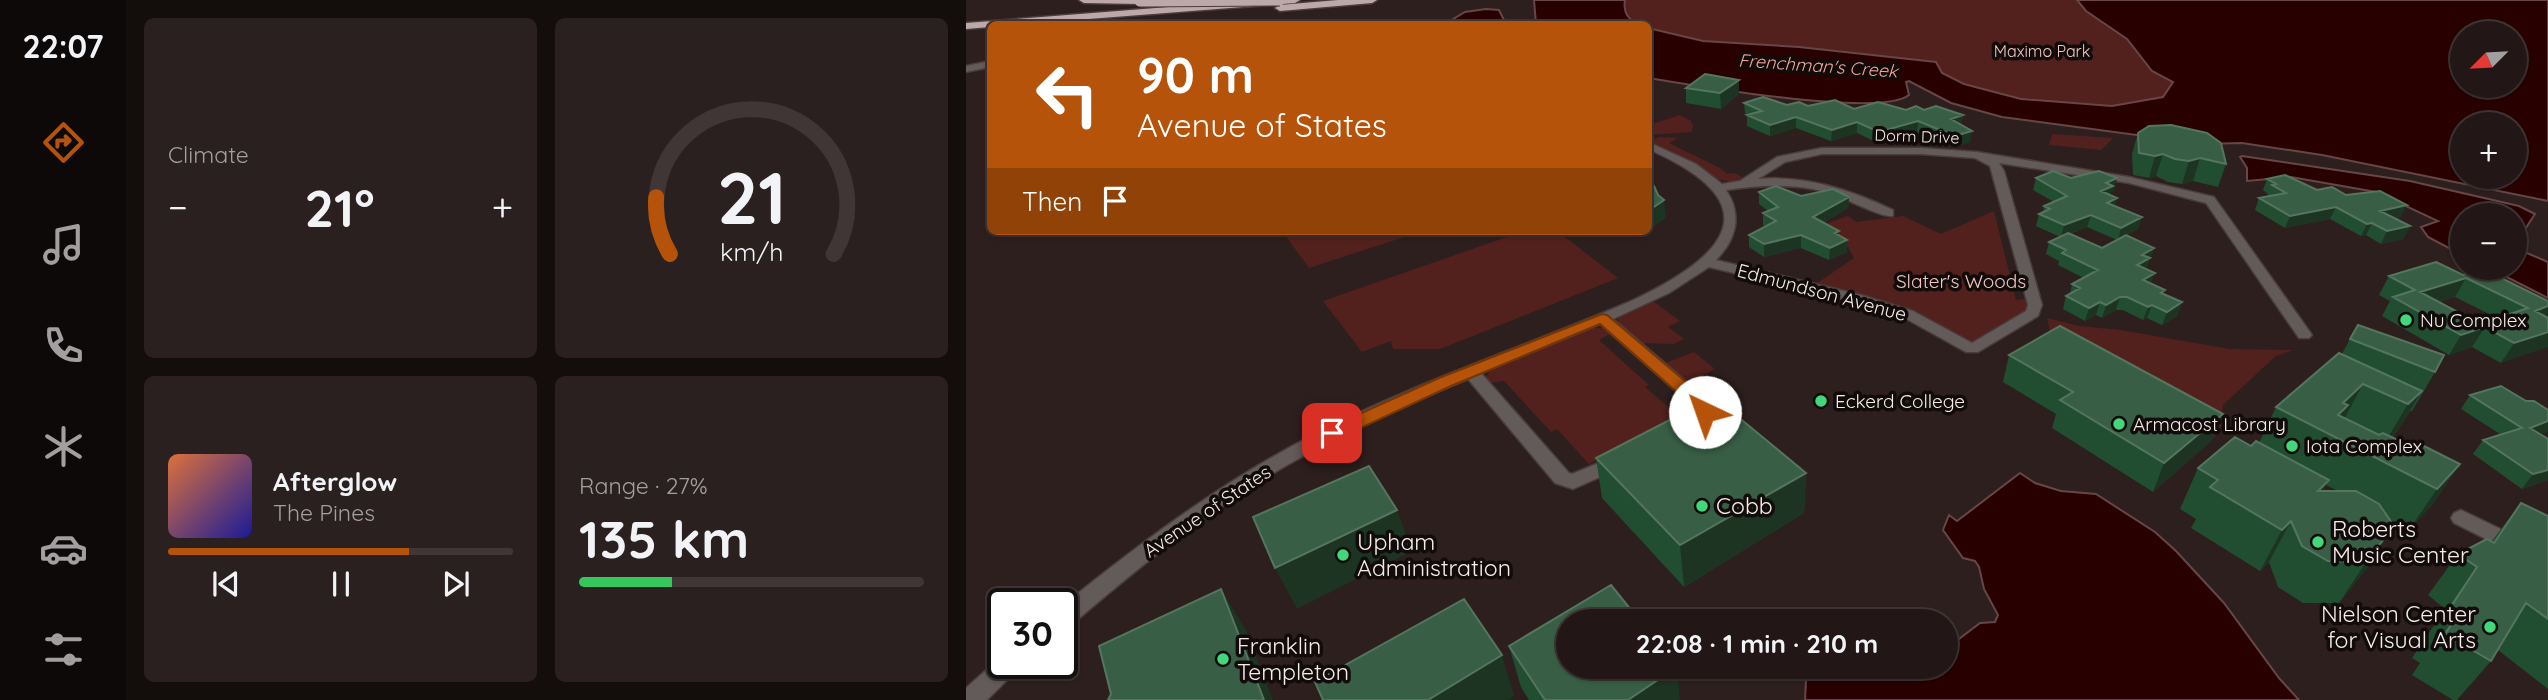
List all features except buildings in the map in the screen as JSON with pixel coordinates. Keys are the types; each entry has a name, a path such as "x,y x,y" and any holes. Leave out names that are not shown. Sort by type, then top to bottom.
{"highway":[{"path":"1084,0 1280,0"},
{"path":"1013,13 1211,0"},
{"path":"966,15 1251,0"},
{"path":"1048,21 1295,0"},
{"path":"1095,21 1372,0"},
{"path":"966,28 987,26"},
{"path":"966,28 987,29"}],"street":[{"path":"966,69 987,65"},
{"path":"1652,147 1686,163 1720,188 1749,181 1819,185 1889,213"},
{"name":"Dorm Drive","path":"1749,181 1781,159 1822,151 1956,152 1985,158 1994,164 2035,305 2031,316 1972,349"},
{"path":"1985,158 2129,180 2210,200 2304,335"},
{"name":"Avenue of States","path":"1078,606 1128,565 1231,491 1324,437 1659,293 1705,262 1720,246 1729,230 1727,202 1720,188"},
{"name":"Edmundson Avenue","path":"1705,262 1856,298 1908,314 1972,349"},
{"path":"1602,318 1705,407 1702,418 1679,429"},
{"path":"1471,372 1562,478 1573,482 1634,453"},
{"path":"2462,518 2548,562"},
{"path":"970,700 992,679"}],"green space":[{"name":"Maximo Park","path":"1625,0 2077,0 2086,11 2127,39 2152,71 2173,82 2163,97 2112,106 2021,99 1964,84 1942,73 1935,62 1799,47 1703,41 1652,29 1652,21 1636,21 1630,18"},
{"path":"1680,115 1691,121 1693,126 1692,132 1652,135 1652,124"},
{"path":"2052,134 2113,138 2101,150 2049,145"},
{"path":"1660,137 1678,138 1669,143 1727,174 1735,173 1743,178 1733,182 1716,179 1701,167 1652,142 1652,140"},
{"name":"Slater's Woods","path":"1994,211 2016,300 2029,298 2026,312 1980,341 1963,343 1936,326 1813,286 1854,258 1848,247 1821,230 1828,223 1848,216 1856,222 1903,216 1941,234"},
{"path":"1285,235 1411,235 1309,268"},
{"path":"1513,235 1562,235 1618,278 1440,349 1393,349 1391,341 1362,352 1323,301"},
{"path":"1653,301 1680,321 1668,327 1684,339 1674,344 1641,343 1619,324 1618,317"},
{"path":"2047,318 2079,326 2120,330 2230,349 2293,350 2276,356 2223,405 2220,431 2211,440 2055,352"},
{"path":"1589,328 1602,328 1610,334 1599,340 1649,385 1645,387 1680,417 1589,464 1557,429 1551,432 1504,381 1487,383 1485,379 1491,369"},
{"path":"1694,352 1715,369 1689,383 1665,363"}],"water":[{"path":"1534,0 1625,0 1627,15 1634,21 1536,21"},
{"name":"Frenchman's Creek","path":"2077,0 2548,0 2548,201 2489,189 2527,189 2527,112 2450,112 2450,181 2322,155 2242,143 2204,144 2002,117 1951,103 1909,81 1906,82 1909,95 1892,101 1862,103 1784,98 1652,78 1652,29 1703,41 1799,47 1936,62 1942,73 1964,84 2021,99 2112,106 2163,97 2173,82 2152,71 2127,39 2086,11"},
{"path":"1499,10 1504,21 1450,21 1465,12"},
{"path":"2240,157 2410,181 2506,203 2450,203 2450,249 2428,237 2421,227 2438,221 2376,192 2291,177 2247,181 2247,168"},
{"path":"2527,210 2535,214 2527,226"},
{"path":"2527,253 2548,262 2548,298 2513,280 2527,280"},
{"path":"2020,473 2035,483 2061,491 2096,494 2155,532 2176,551 2224,603 2279,678 2299,700 1805,700 1806,680 1809,679 1958,679 1958,640 1980,623 1995,622 1998,615 1984,589 1979,567 1975,561 1963,558 1943,530 1949,515 1957,521"}],"place":[{"name":"Nu Complex","path":"2406,320"},
{"name":"Eckerd College","path":"1821,401"},
{"name":"Armacost Library","path":"2119,424"},
{"name":"Iota Complex","path":"2292,446"},
{"name":"Cobb","path":"1702,506"},
{"name":"Roberts Music Center","path":"2318,542"},
{"name":"Upham Administration","path":"1343,555"},
{"name":"Nielson Center for Visual Arts","path":"2490,627"},
{"name":"Franklin Templeton","path":"1223,659"}],"route":[{"path":"1332,433 1445,382 1602,318 1705,407 1705,412"}]}
